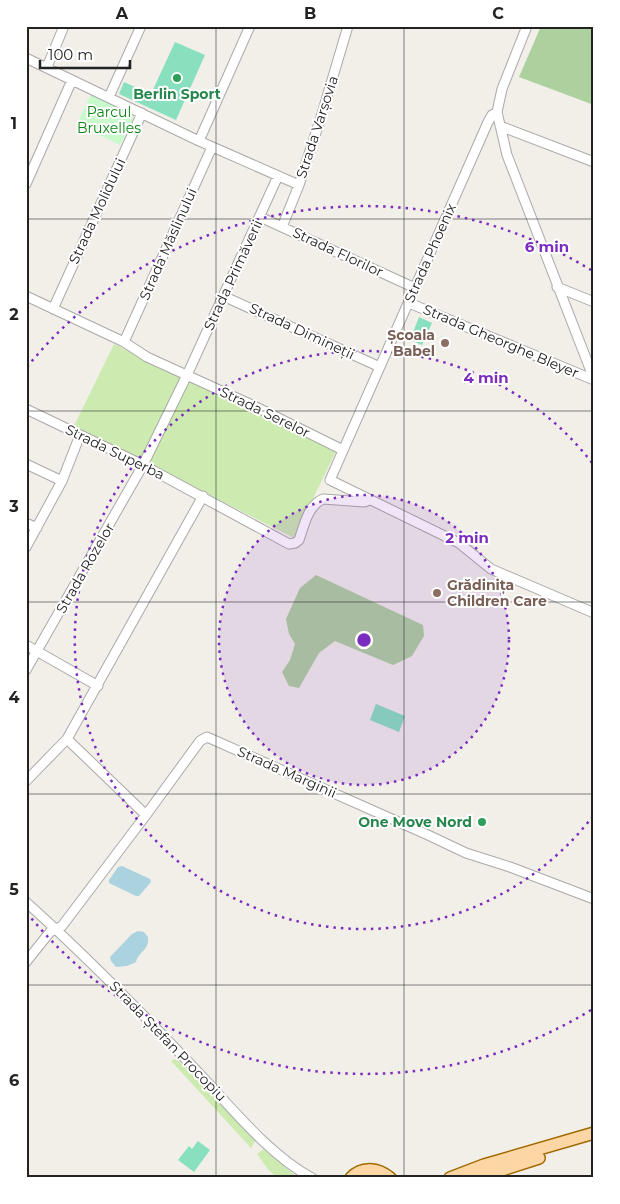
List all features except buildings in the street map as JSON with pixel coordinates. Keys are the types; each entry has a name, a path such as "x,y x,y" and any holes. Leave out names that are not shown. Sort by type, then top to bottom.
{"main road":[{"path":"450,1178 594,1133"},
{"path":"477,1178 594,1140"},
{"path":"350,1177 368,1169 376,1170 390,1177"}],"street":[{"path":"46,67 64,26"},
{"path":"109,97 141,26"},
{"path":"199,141 250,26"},
{"name":"Strada Varșovia","path":"282,227 299,185 348,26"},
{"name":"Strada Phoenix","path":"370,500 330,480 488,122 492,115 497,112 502,89 527,26"},
{"path":"26,58 199,141 299,185"},
{"path":"26,184 72,80"},
{"path":"497,112 508,155 594,380"},
{"name":"Strada Molidului","path":"53,309 142,113"},
{"path":"500,126 594,162"},
{"name":"Strada Măslinului","path":"124,342 212,147"},
{"name":"Strada Primăverii","path":"143,465 224,296 278,176"},
{"name":"Strada Florilor","path":"260,217 415,288"},
{"path":"557,287 594,302"},
{"name":"Strada Serelor","path":"26,296 124,342 147,357 343,450"},
{"name":"Strada Dimineții","path":"224,296 380,367"},
{"name":"Strada Gheorghe Bleyer","path":"409,303 594,380"},
{"name":"Strada Superba","path":"26,409 103,444 204,496 287,543 292,544 299,540 311,510 323,499 364,502 370,500"},
{"path":"26,547 62,481 80,435"},
{"path":"26,464 62,481"},
{"name":"Strada Rozelor","path":"26,670 143,465"},
{"path":"26,781 67,739 204,496"},
{"path":"370,500 459,542 492,568 594,613"},
{"path":"26,523 37,528"},
{"path":"26,645 98,686"},
{"name":"Strada Marginii","path":"26,962 50,932 62,926 200,741 207,737 420,831 449,846 593,896"},
{"path":"67,739 146,815"},
{"name":"Strada Ștefan Procopiu","path":"26,902 56,928 126,996 264,1140 291,1165 312,1178"}],"green space":[{"path":"541,26 594,26 594,105 519,77"},
{"name":"Berlin Sport","path":"175,42 205,55 176,120 119,94 124,82 151,94"},
{"name":"Parcul Bruxelles","path":"92,93 136,113 120,145 77,124"},
{"path":"419,317 432,323 422,345 410,340"},
{"path":"114,344 336,451 294,538 74,426"},
{"path":"316,575 423,625 424,636 412,656 393,665 335,641 319,653 299,688 289,686 282,672 290,660 295,644 289,634 286,619 300,588"},
{"path":"376,704 405,716 399,732 370,720"},
{"path":"175,1059 256,1140 251,1148 171,1061"},
{"path":"198,1141 210,1150 194,1172 178,1160 189,1146 192,1149"},
{"path":"264,1149 298,1178 277,1178 257,1154"}],"water":[{"path":"122,866 150,879 151,882 139,896 109,883 118,867"},
{"path":"138,931 144,932 148,937 147,946 136,962 127,966 116,967 110,957 132,934"}],"place":[{"name":"Berlin Sport","path":"177,78"},
{"name":"Școala Babel","path":"445,343"},
{"name":"Grădinița Children Care","path":"437,593"},
{"name":"One Move Nord","path":"482,822"}]}
